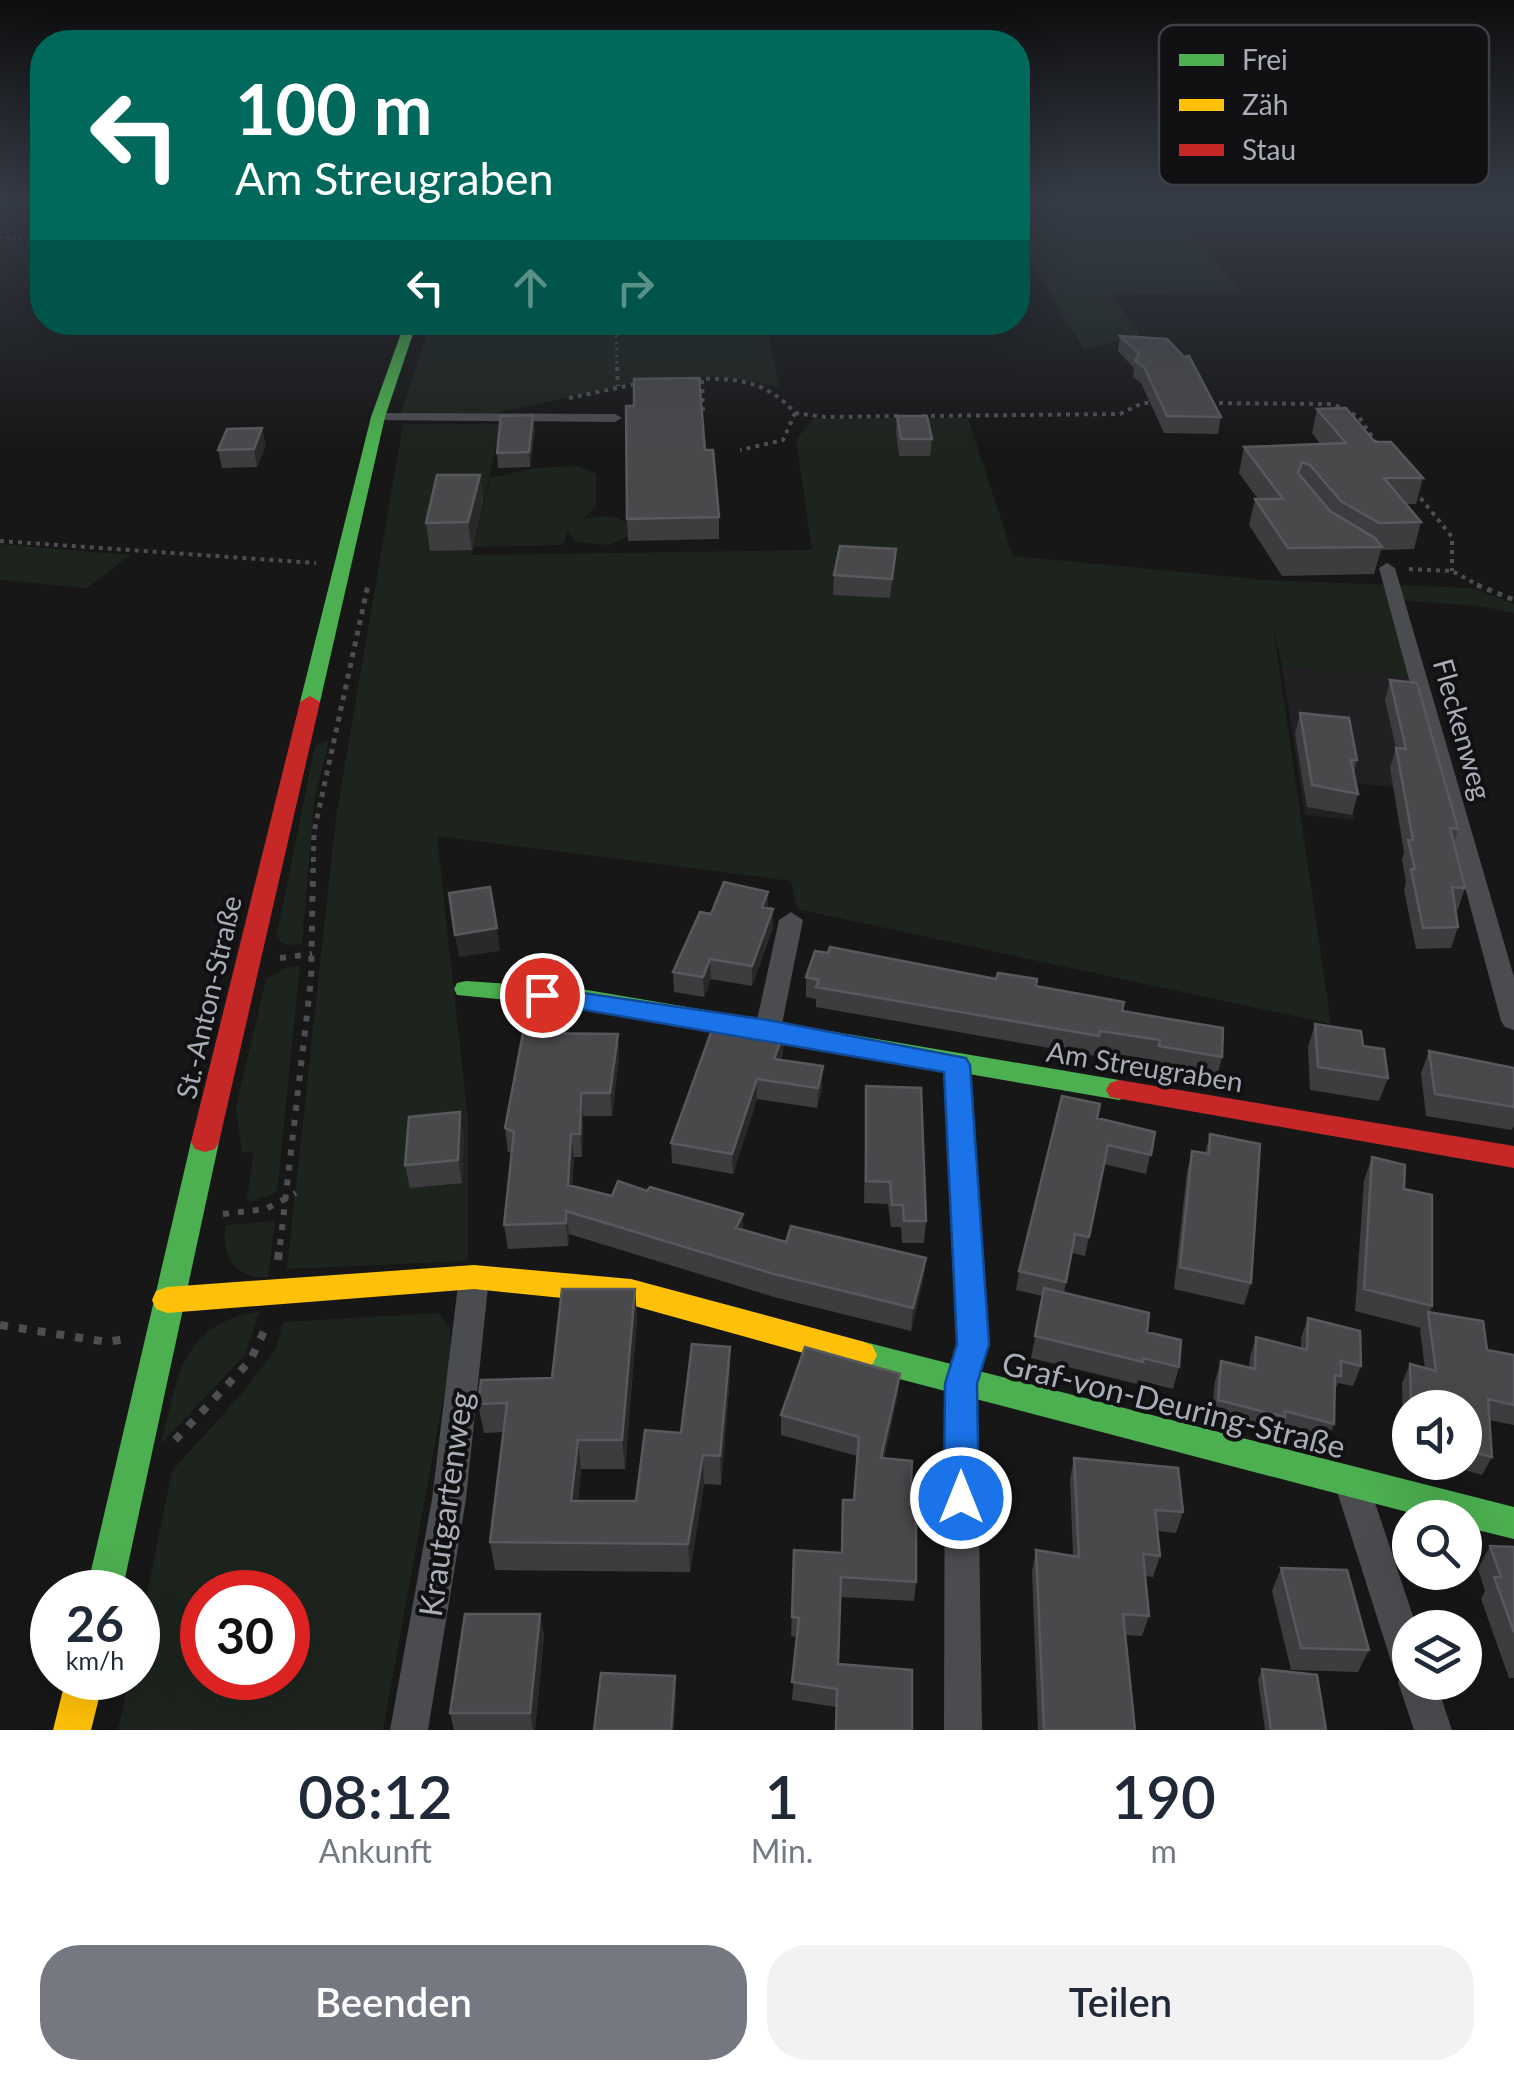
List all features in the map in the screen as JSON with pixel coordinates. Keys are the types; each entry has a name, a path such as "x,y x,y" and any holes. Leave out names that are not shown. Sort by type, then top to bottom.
{"street":[{"name":"St.-Anton-Straße","path":"109,1570 160,1333 378,417 406,335"},
{"path":"378,417 615,418"},
{"name":"Fleckenweg","path":"1387,568 1514,1021"},
{"path":"768,1030 791,920"},
{"name":"Am Streugraben","path":"466,989 580,998 1514,1157"},
{"path":"957,1065 973,1344 961,1384 963,1730"},
{"name":"Graf-von-Deuring-Straße","path":"168,1300 474,1277 632,1292 961,1384 1514,1522"},
{"name":"Krautgartenweg","path":"409,1730 449,1499 474,1277"},
{"path":"1352,1482 1393,1610"},
{"path":"72,1730 79,1700"},
{"path":"1423,1700 1432,1730"}],"path":[{"path":"616,335 618,386"},
{"path":"687,379 750,382 777,390 794,412 825,417 1120,414 1142,403 1162,403"},
{"path":"684,416 703,416 702,379"},
{"path":"568,398 654,382"},
{"path":"1200,403 1333,404 1358,417 1382,451"},
{"path":"740,450 783,440 794,412"},
{"path":"1405,480 1452,536 1452,571"},
{"path":"0,541 306,564 345,560"},
{"path":"1387,568 1452,571 1499,597 1514,600"},
{"path":"167,1450 250,1361 265,1334 274,1290 311,980 314,832 369,578"},
{"path":"187,1218 266,1209 296,1194"},
{"path":"0,1325 107,1342 160,1333"}],"shaded area":[{"path":"1042,282 1234,282 1244,292 1113,295 1140,335 1084,350"},
{"path":"427,335 768,335 780,388 744,380 674,378 488,414 400,415"},
{"path":"968,418 1013,556 1266,580 1474,588 1514,604 1514,613 1479,606 1394,600 1412,676 1282,667 1273,625 1331,1024 797,909 791,881 437,836 468,1120 468,1261 287,1269 336,817 403,424 501,424 472,555 812,550 796,439 814,419"},
{"path":"578,466 596,474 596,507 583,519 615,518 633,526 633,534 609,545 576,542 568,532 563,545 474,547 490,478 534,468"},
{"path":"0,544 130,555 87,588 0,580"},
{"path":"1282,667 1412,676 1443,793 1349,782 1355,820 1305,815"},
{"path":"329,740 314,803 302,944 286,945 276,938 315,746"},
{"path":"300,966 277,1192 251,1202 247,1199 254,1151 242,1153 236,1107 266,979 288,967"},
{"path":"275,1221 268,1277 256,1277 238,1269 228,1255 226,1225"},
{"path":"260,1311 245,1355 161,1444 179,1376 198,1341 233,1318"},
{"path":"438,1313 450,1328 451,1355 383,1730 118,1730 124,1700 160,1700 160,1570 152,1570 172,1471 245,1390 275,1350 283,1322"}],"building":[{"path":"1120,336 1167,339 1184,357 1189,356 1221,417 1167,416 1144,367 1135,361 1139,354"},
{"path":"699,378 705,450 713,450 719,517 627,519 626,406 634,406 634,379"},
{"path":"1346,408 1375,442 1391,442 1423,478 1384,478 1421,522 1379,523 1341,501 1310,465 1302,462 1298,473 1330,511 1375,538 1382,547 1288,548 1255,499 1283,499 1244,447 1346,443 1317,409"},
{"path":"533,415 529,452 497,453 501,416"},
{"path":"897,416 927,416 932,439 901,439"},
{"path":"262,428 254,449 218,450 227,429"},
{"path":"437,475 480,475 468,522 426,523"},
{"path":"840,546 896,549 892,579 834,575"},
{"path":"1390,680 1417,683 1458,829 1450,828 1465,888 1452,887 1458,927 1423,928 1411,869 1415,869 1408,840 1413,840 1396,748 1406,749"},
{"path":"1300,713 1349,718 1357,760 1351,760 1358,794 1312,785"},
{"path":"724,882 768,892 762,907 773,909 752,966 710,959 703,977 673,972 700,912 711,914"},
{"path":"490,887 497,928 455,935 449,893"},
{"path":"830,947 996,979 998,973 1037,979 1036,986 1124,1002 1122,1011 1223,1028 1222,1057 1159,1046 1160,1040 1100,1031 1099,1036 816,987 819,980 806,977 815,951 828,953"},
{"path":"714,1024 784,1032 774,1059 823,1066 818,1088 757,1079 732,1154 671,1143"},
{"path":"1315,1024 1361,1031 1363,1046 1384,1049 1388,1078 1318,1067"},
{"path":"523,1033 618,1034 610,1093 581,1093 580,1134 571,1134 568,1185 612,1196 618,1181 647,1191 650,1187 743,1214 736,1228 786,1242 791,1226 926,1258 913,1308 774,1274 566,1211 566,1223 504,1225 514,1132 505,1128"},
{"path":"1429,1051 1514,1068 1514,1107 1435,1094"},
{"path":"866,1086 921,1088 926,1221 904,1221 903,1205 892,1205 890,1182 866,1181"},
{"path":"1062,1096 1100,1104 1097,1118 1155,1132 1151,1155 1108,1145 1089,1237 1075,1234 1066,1282 1019,1271"},
{"path":"460,1112 458,1160 405,1165 409,1117"},
{"path":"1210,1134 1260,1144 1251,1283 1180,1267 1192,1151 1209,1154"},
{"path":"1372,1157 1405,1165 1404,1189 1432,1195 1432,1306 1364,1289"},
{"path":"1044,1288 1149,1313 1147,1332 1181,1340 1179,1367 1035,1336"},
{"path":"562,1289 635,1289 622,1440 578,1440 571,1501 636,1501 645,1430 681,1433 692,1344 730,1347 720,1456 703,1455 688,1544 490,1542 507,1403 478,1404 481,1380 552,1378"},
{"path":"1428,1312 1483,1321 1487,1350 1514,1355 1514,1405 1488,1399 1492,1457 1482,1454 1482,1390 1411,1390 1410,1364 1436,1371"},
{"path":"1308,1318 1360,1331 1361,1366 1341,1361 1341,1376 1335,1375 1334,1424 1285,1411 1285,1417 1218,1400 1221,1361 1255,1369 1256,1337 1307,1350"},
{"path":"805,1347 900,1374 881,1458 912,1461 910,1504 916,1504 916,1582 841,1577 838,1664 912,1670 912,1730 836,1730 837,1689 792,1682 799,1618 792,1617 794,1550 842,1553 843,1500 854,1500 859,1437 781,1415"},
{"path":"1074,1458 1178,1468 1183,1512 1155,1510 1160,1556 1143,1554 1149,1616 1123,1614 1135,1730 1044,1730 1036,1550 1079,1557"},
{"path":"1490,1546 1514,1547 1514,1632 1494,1577 1501,1577"},
{"path":"1281,1568 1347,1570 1369,1650 1301,1648"},
{"path":"465,1614 540,1614 530,1713 450,1713"},
{"path":"1262,1669 1317,1675 1326,1730 1271,1730"},
{"path":"601,1673 675,1676 671,1730 594,1730"}],"traffic: fast":[{"path":"310,702 378,417 406,335"},
{"path":"466,989 581,998 1119,1090"},
{"path":"109,1570 205,1142"},
{"path":"861,1355 1514,1523"}],"traffic: slow":[{"path":"167,1300 474,1277 631,1292 861,1355"},
{"path":"72,1730 80,1700"}],"traffic: jam":[{"path":"205,1142 310,702"},
{"path":"1119,1090 1514,1157"}],"route":[{"path":"542,995 580,998 957,1065 973,1344 961,1384 961,1498"}]}
